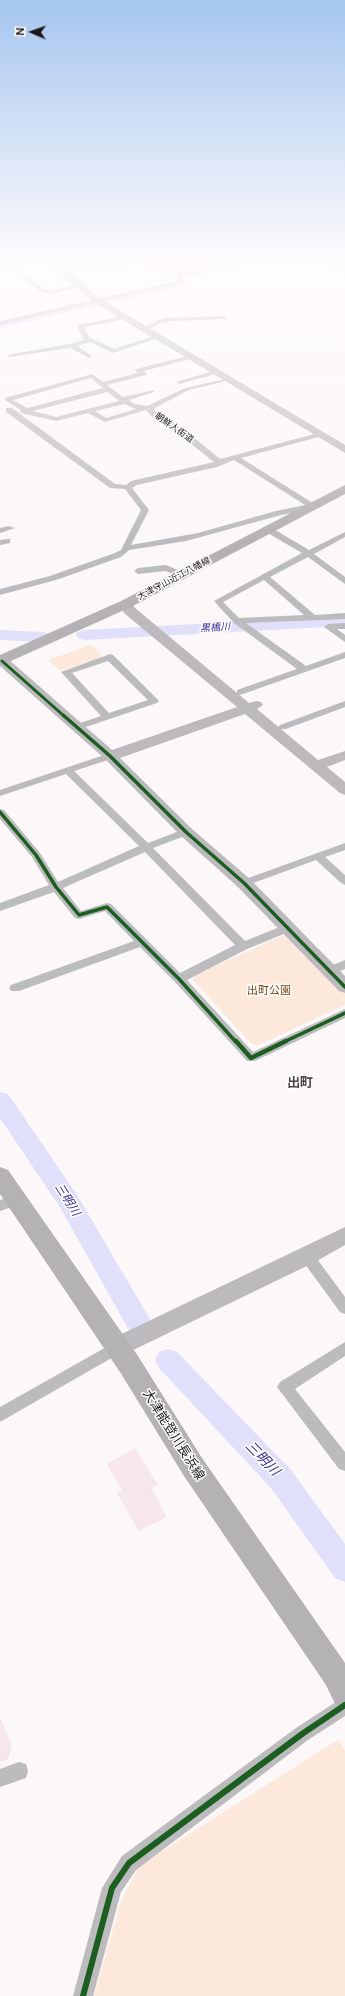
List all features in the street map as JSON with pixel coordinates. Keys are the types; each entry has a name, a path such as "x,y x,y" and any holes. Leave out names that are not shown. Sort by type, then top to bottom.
{"main road":[{"name":"大津守山近江八幡線","path":"1,661 126,604 345,489"},
{"name":"大津能登川長浜線","path":"0,1176 8,1203 117,1347 192,1467 336,1676 345,1694"}],"street":[{"path":"10,355 16,354"},
{"path":"187,354 345,450"},
{"path":"102,384 144,374 138,370 192,357"},
{"path":"179,382 217,372"},
{"path":"144,409 125,400 113,389 102,384 92,376 7,399 24,411 47,419 56,419 90,411 125,400 152,391"},
{"name":"朝鮮人街道","path":"144,409 187,389 228,379"},
{"path":"24,411 113,389"},
{"path":"0,403 113,486 127,488 145,510 126,548 118,555 53,578 0,592"},
{"path":"90,411 104,420 144,409"},
{"name":"朝鮮人街道","path":"144,409 183,433 219,462"},
{"path":"127,488 134,483 214,465 234,457 318,434"},
{"path":"234,457 313,507"},
{"path":"126,548 154,545 221,530 298,508 313,507"},
{"path":"0,531 12,528"},
{"path":"268,530 308,553 345,581"},
{"path":"304,669 237,621 218,601 345,534"},
{"path":"138,571 166,568 183,574"},
{"path":"265,577 313,618"},
{"path":"126,604 129,610 159,630 240,692 251,706 283,727 345,790"},
{"path":"237,621 345,616"},
{"path":"345,626 328,627 345,639"},
{"path":"159,630 321,764 345,778"},
{"path":"240,692 345,655"},
{"path":"77,726 108,716 154,701 110,657 66,672 108,716"},
{"path":"1,661 110,756 186,832 244,883 287,928 338,967 345,987"},
{"path":"283,727 345,704"},
{"path":"0,793 251,706"},
{"path":"321,764 345,755"},
{"path":"67,770 146,846 243,946"},
{"path":"0,812 36,855 56,887 79,915 107,907 179,979 251,1058 345,1013"},
{"path":"0,906 56,887 146,846 186,832"},
{"path":"244,883 345,846"},
{"path":"318,856 345,882"},
{"path":"179,979 243,946 287,928"},
{"path":"15,988 142,942"},
{"path":"0,1415 117,1347 307,1256 345,1235"},
{"path":"307,1256 345,1308"},
{"path":"345,1348 285,1387 345,1464"},
{"path":"83,1996 112,1888 129,1863 302,1734 345,1705"},
{"path":"0,1778 19,1771"}],"shaded area":[{"path":"135,1448 158,1485 151,1488 167,1517 139,1531 117,1493 122,1490 107,1464"},
{"path":"0,1717 12,1746 8,1759 0,1762"}],"green space":[{"path":"91,645 101,654 100,658 60,671 48,660"},
{"name":"出町公園","path":"281,936 292,937 345,991 345,1005 257,1046 251,1043 192,979 196,975"},
{"path":"339,1739 345,1751 345,1996 94,1996 121,1901 140,1865"}],"waterway":[{"name":"黒橋川","path":"84,635 345,621"},
{"name":"黒橋川","path":"0,635 43,637"},
{"name":"三明川","path":"0,1100 69,1202 139,1324"},
{"name":"三明川","path":"168,1360 281,1479 345,1568"}],"cycle path":[{"path":"2,661 110,756 186,832 244,883 345,987"},
{"path":"0,812 36,855 56,887 79,915 107,907 179,979 251,1058 345,1013"},
{"path":"83,1996 112,1888 129,1863 302,1734 345,1705"}],"district":[{"name":"出町","path":"300,1084"}]}
